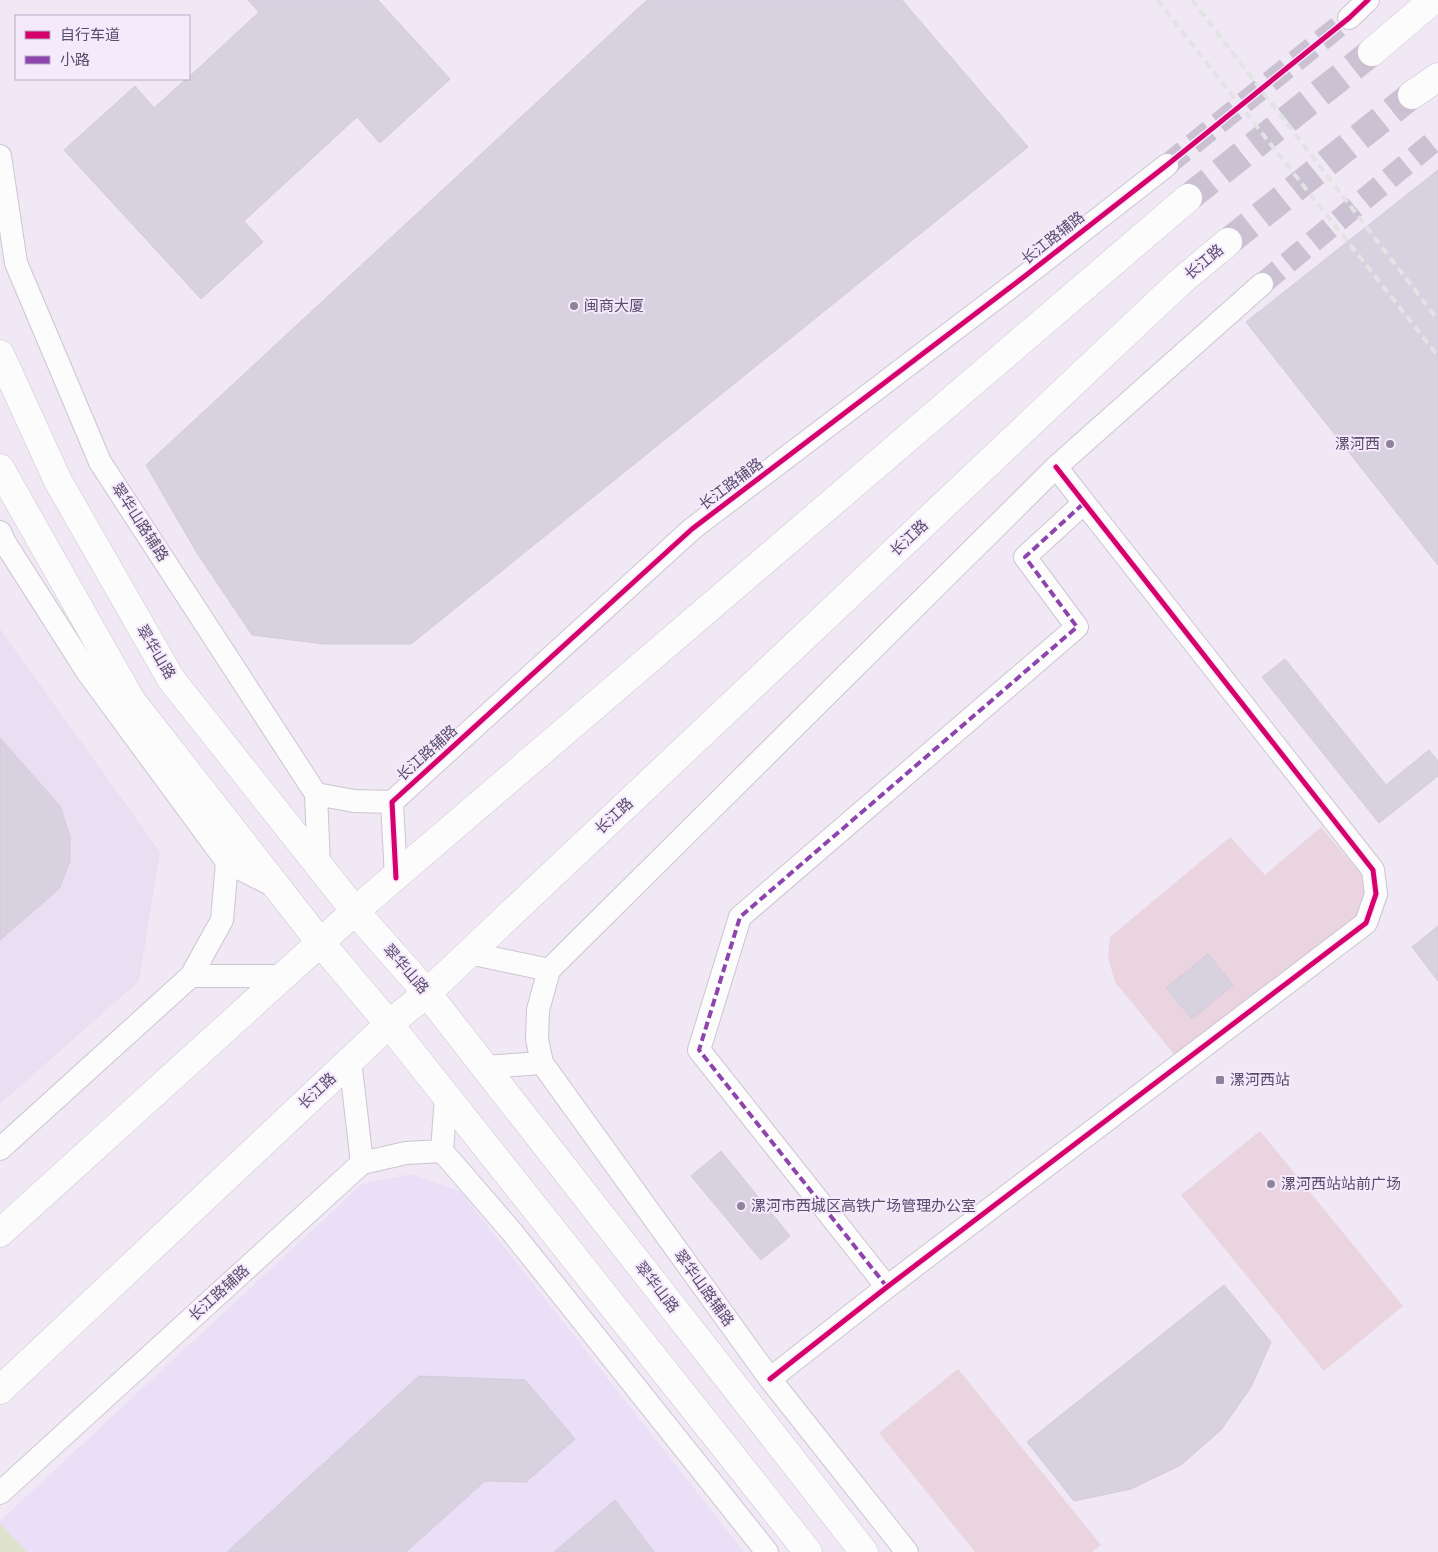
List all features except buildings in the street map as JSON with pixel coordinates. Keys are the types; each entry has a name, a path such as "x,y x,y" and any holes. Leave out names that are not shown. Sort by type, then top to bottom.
{"main road":[{"path":"1372,52 1433,0"},
{"path":"1412,95 1438,76"},
{"path":"0,1233 355,911 396,878 1188,198"},
{"name":"长江路","path":"0,1390 350,1060 389,1024 427,993 1165,296 1228,242"},
{"name":"翠华山路","path":"0,354 58,481 171,679 355,911 427,993 486,1067 864,1552"},
{"path":"0,468 131,700 280,888 320,942 389,1024 808,1552"}],"street":[{"path":"1350,18 1368,0"},
{"name":"翠华山路辅路","path":"0,156 16,263 100,462 316,794 320,866"},
{"name":"长江路辅路","path":"396,878 392,802 692,529 1025,276 1166,165"},
{"path":"486,1067 542,1064 537,1039 538,1010 549,970 1056,467 1262,284"},
{"path":"770,1379 1366,923 1376,894 1373,870 1056,467"},
{"path":"888,1287 699,1050 740,917 1077,627 1025,556 1084,503"},
{"path":"0,532 5,543 88,673 227,862 280,888"},
{"path":"316,794 354,801 392,802"},
{"path":"0,1149 192,976 222,920 227,862"},
{"path":"469,953 549,970"},
{"path":"192,976 283,976"},
{"path":"350,1060 362,1163 406,1153 442,1151"},
{"name":"翠华山路辅路","path":"542,1064 770,1379 907,1552"},
{"path":"446,1096 442,1151 512,1232 767,1552"},
{"name":"长江路辅路","path":"0,1493 362,1163"}],"shaded area":[{"path":"0,629 160,852 139,981 0,1104"},
{"path":"1321,827 1361,874 1368,891 1361,912 1177,1058 1115,982 1108,957 1110,937 1230,837 1265,875"},
{"path":"1260,1131 1403,1306 1324,1371 1181,1195"},
{"path":"411,1174 460,1191 744,1552 0,1552 0,1521 362,1184"},
{"path":"958,1369 1101,1545 1092,1552 975,1552 879,1433"},
{"path":"0,1523 23,1548 27,1552 0,1552"}],"tunnel":[{"path":"1167,165 1349,18"},
{"path":"1188,198 1372,52"},
{"path":"1228,242 1412,95"},
{"path":"1262,284 1438,138"}],"railway":[{"path":"1157,0 1438,356"},
{"path":"1192,0 1438,320"}],"marked path":[{"path":"887,1287 699,1050 740,917 1077,627 1025,557 1084,503"}],"cycle path":[{"path":"396,878 392,802 692,529 1025,276 1167,165 1349,18 1368,0"},
{"path":"770,1379 887,1287 1366,923 1376,894 1373,870 1056,467"}],"place":[{"name":"闽商大厦","path":"574,306"},
{"name":"漯河西","path":"1390,444"},
{"name":"漯河西站","path":"1220,1080"},
{"name":"漯河西站站前广场","path":"1271,1184"},
{"name":"漯河市西城区高铁广场管理办公室","path":"741,1206"}]}
